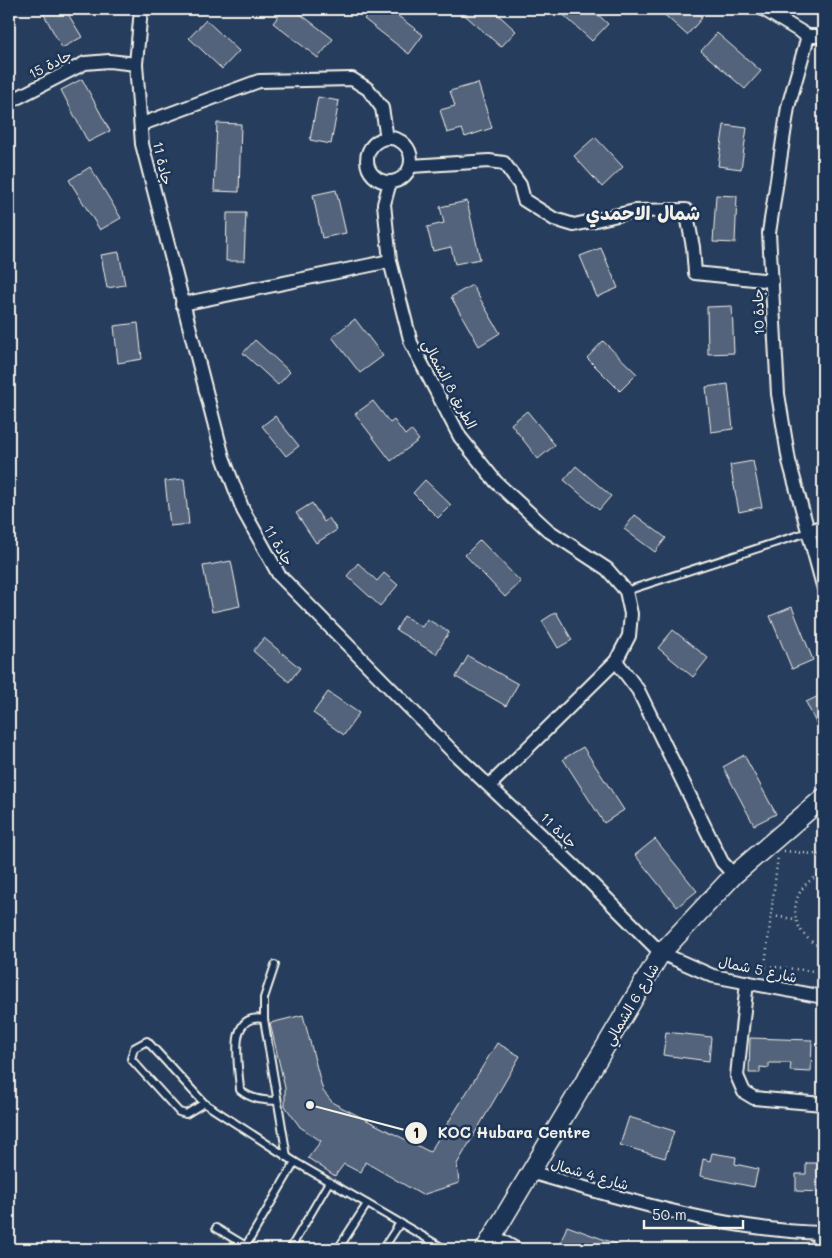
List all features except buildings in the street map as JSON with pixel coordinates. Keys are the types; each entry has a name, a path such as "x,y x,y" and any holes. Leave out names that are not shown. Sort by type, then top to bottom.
{"street":[{"name":"جادة 11","path":"141,9 136,64 142,144 182,304 224,457 243,510 279,575 454,753 490,785 661,953"},
{"path":"763,9 808,36 823,36"},
{"name":"جادة 10","path":"808,36 788,107 768,233 778,394 789,461 823,586"},
{"name":"جادة 15","path":"9,102 86,63 109,61 136,64"},
{"path":"142,124 258,81 352,79 368,88 382,108 387,138"},
{"path":"387,138 398,139 407,146 411,155 411,166 404,177 390,182 379,180 371,172 367,161 369,150 377,142 387,138"},
{"path":"411,166 489,161 504,163 520,185 524,200 554,219 574,225 635,211 686,210 693,247 695,273 772,282"},
{"name":"الطريق 8 الشمالي","path":"390,182 384,204 390,260 411,343 460,437 496,482 549,531 607,569 626,591 631,614 629,636 616,661 490,785"},
{"path":"182,304 390,260"},
{"path":"808,532 823,526"},
{"path":"616,661 638,690 722,862 734,875"},
{"name":"شارع 6 الشمالي","path":"489,1243 661,953 734,875 822,801"},
{"name":"شارع 5 شمال","path":"661,953 713,976 823,997"},
{"path":"746,982 737,1076 741,1087 754,1098 823,1104"},
{"name":"شارع 4 شمال","path":"530,1172 642,1205 741,1226 821,1233 818,1249"},
{"path":"489,1243 516,1249"}],"lane":[{"path":"626,591 808,532"},
{"path":"275,965 264,998 264,1019 287,1157"},
{"path":"264,1019 254,1017 244,1022 238,1033 240,1090 248,1096 260,1100 278,1101"},
{"path":"204,1103 186,1114 179,1112 131,1059 134,1048 147,1041 204,1103 295,1162 400,1223 433,1246 444,1249"},
{"path":"216,1228 245,1248 295,1162"},
{"path":"290,1249 329,1182"},
{"path":"338,1249 367,1204"},
{"path":"383,1249 400,1223"}],"path":[{"path":"762,986 779,850 823,855"},
{"path":"823,874 811,880 800,890 795,904 796,919 802,934 808,940 823,947"},
{"path":"772,916 796,919"},
{"path":"766,966 823,972"}],"place":[{"name":"KOC Hubara Centre","path":"310,1105"}],"district":[{"name":"شمال الاحمدي","path":"643,212"}]}
